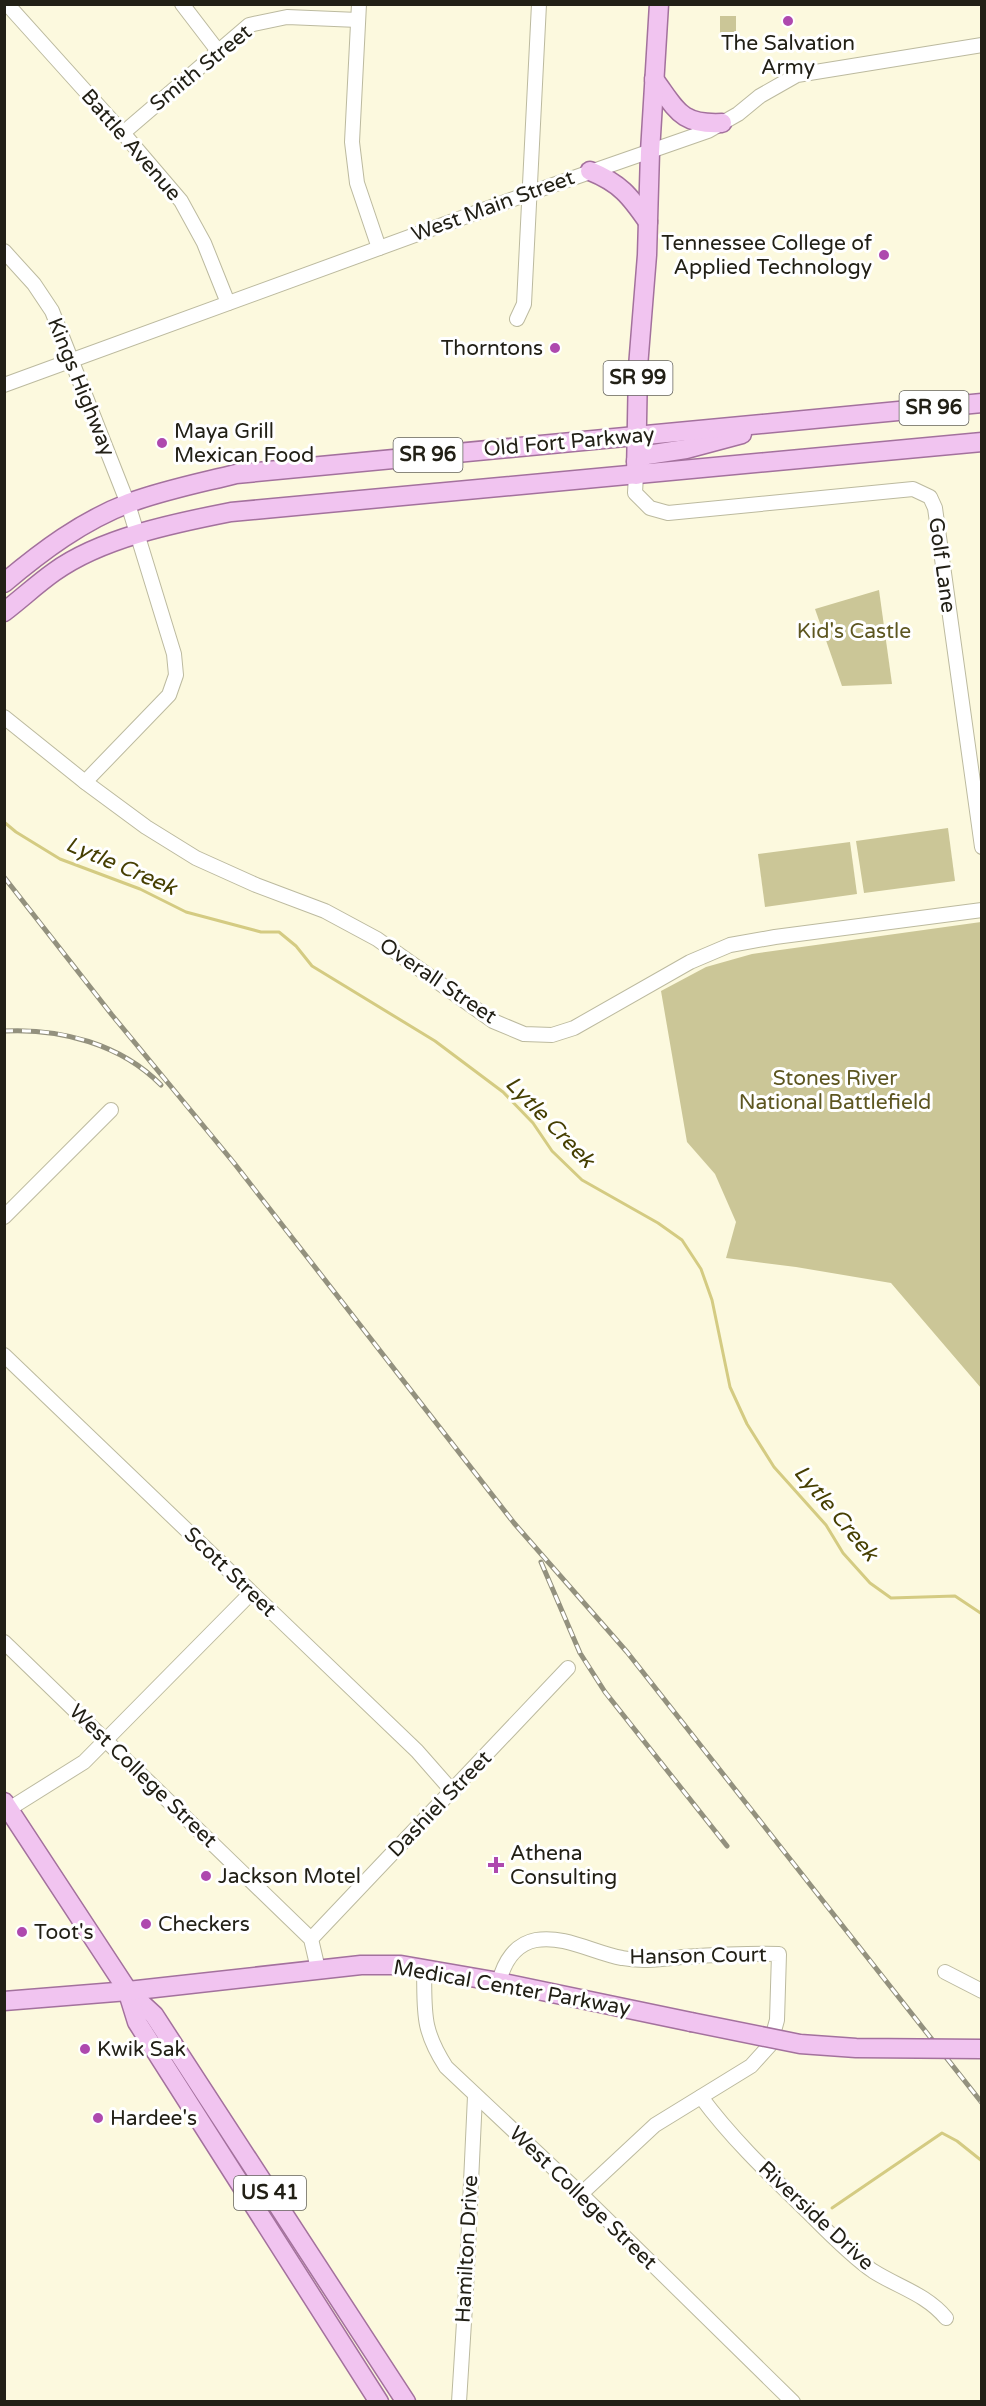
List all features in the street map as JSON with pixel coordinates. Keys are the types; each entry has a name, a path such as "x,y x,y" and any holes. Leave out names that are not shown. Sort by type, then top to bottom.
{"main road":[{"name":"SR 99","path":"636,468 659,4"},
{"path":"654,79 687,120 701,124 722,123"},
{"path":"590,171 620,186 648,222"},
{"name":"Old Fort Parkway","path":"4,583 57,542 86,524 128,504 172,489 236,474 981,403"},
{"path":"636,468 647,455 686,450 784,422"},
{"name":"Old Fort Parkway","path":"4,612 55,571 102,547 183,521 231,512 636,468 981,442"},
{"name":"US 41","path":"7,1806 128,1991 154,2014 406,2402"},
{"name":"Medical Center Parkway","path":"4,2001 128,1991 318,1969 401,1965 499,1982 800,2044 856,2048 981,2049"},
{"name":"US 41","path":"128,1991 137,2022 380,2402"},
{"path":"294,2268 312,2256"},
{"path":"341,2341 360,2330"}],"street":[{"name":"Battle Avenue","path":"7,4 123,133 180,201 204,243 228,303"},
{"path":"182,4 218,51"},
{"path":"359,4 352,142 357,183 379,248"},
{"path":"517,319 524,304 539,4"},
{"name":"Smith Street","path":"123,133 249,25 287,17 358,20"},
{"name":"West Main Street","path":"4,386 708,130 738,114 760,96 797,75 981,45"},
{"name":"Kings Highway","path":"4,251 34,284 52,311 128,504 174,654 176,675 169,695 85,782"},
{"name":"Golf Lane","path":"636,468 635,493 650,508 668,513 914,489 930,497 935,508 981,847"},
{"name":"Overall Street","path":"4,717 146,827 196,858 256,885 325,911 346,922 377,939 493,1021 524,1034 552,1035 574,1028 690,962 730,945 981,910"},
{"path":"4,1217 111,1110"},
{"name":"Scott Street","path":"4,1355 417,1751 453,1792"},
{"path":"7,1806 84,1762 251,1593"},
{"name":"West College Street","path":"4,1642 311,1939"},
{"name":"Dashiel Street","path":"311,1939 453,1792 568,1668"},
{"path":"311,1939 318,1969"},
{"name":"Hanson Court","path":"499,1982 502,1969 517,1948 536,1940 555,1940 622,1958 642,1960 752,1953 779,1954 777,2020 770,2045 751,2066 701,2097"},
{"name":"West College Street","path":"424,1968 426,2026 433,2046 446,2067 581,2194 793,2402"},
{"path":"945,1972 981,1991"},
{"name":"Hamilton Drive","path":"459,2402 475,2096"},
{"path":"581,2194 655,2125 701,2097"},
{"name":"Riverside Drive","path":"701,2097 723,2127 872,2271 916,2293 936,2306 946,2318"}],"green space":[{"path":"720,16 736,16 736,38 720,38"},
{"name":"Kid's Castle","path":"879,590 892,684 842,686 815,609"},
{"path":"948,828 955,881 864,893 856,841"},
{"path":"850,842 857,894 765,907 758,854"},
{"name":"Stones River National Battlefield","path":"982,922 981,1388 891,1283 726,1258 736,1222 715,1174 687,1142 661,991 706,967 752,954"}],"waterway":[{"name":"Lytle Creek","path":"4,822 60,859 140,889 186,912 261,932 279,932 296,946 312,966 435,1041 503,1092 533,1123 552,1151 582,1180 658,1223 682,1240 701,1269 712,1300 730,1387 747,1424 774,1467 826,1525 843,1553 870,1583 891,1598 955,1596 982,1614"},
{"path":"832,2208 942,2133 957,2141 982,2161"}],"railway":[{"path":"4,877 112,1015 234,1163 514,1523 627,1652 982,2103"},
{"path":"4,1031 47,1032 109,1049 145,1071 161,1085"},
{"path":"541,1562 580,1653 605,1692 727,1846"}],"place":[{"name":"The Salvation Army","path":"788,21"},
{"name":"Tennessee College of Applied Technology","path":"884,255"},
{"name":"Thorntons","path":"555,348"},
{"name":"Maya Grill Mexican Food","path":"162,443"},
{"name":"Athena Consulting","path":"496,1865"},
{"name":"Jackson Motel","path":"206,1876"},
{"name":"Checkers","path":"146,1924"},
{"name":"Toot's","path":"22,1932"},
{"name":"Kwik Sak","path":"85,2049"},
{"name":"Hardee's","path":"98,2118"}]}
